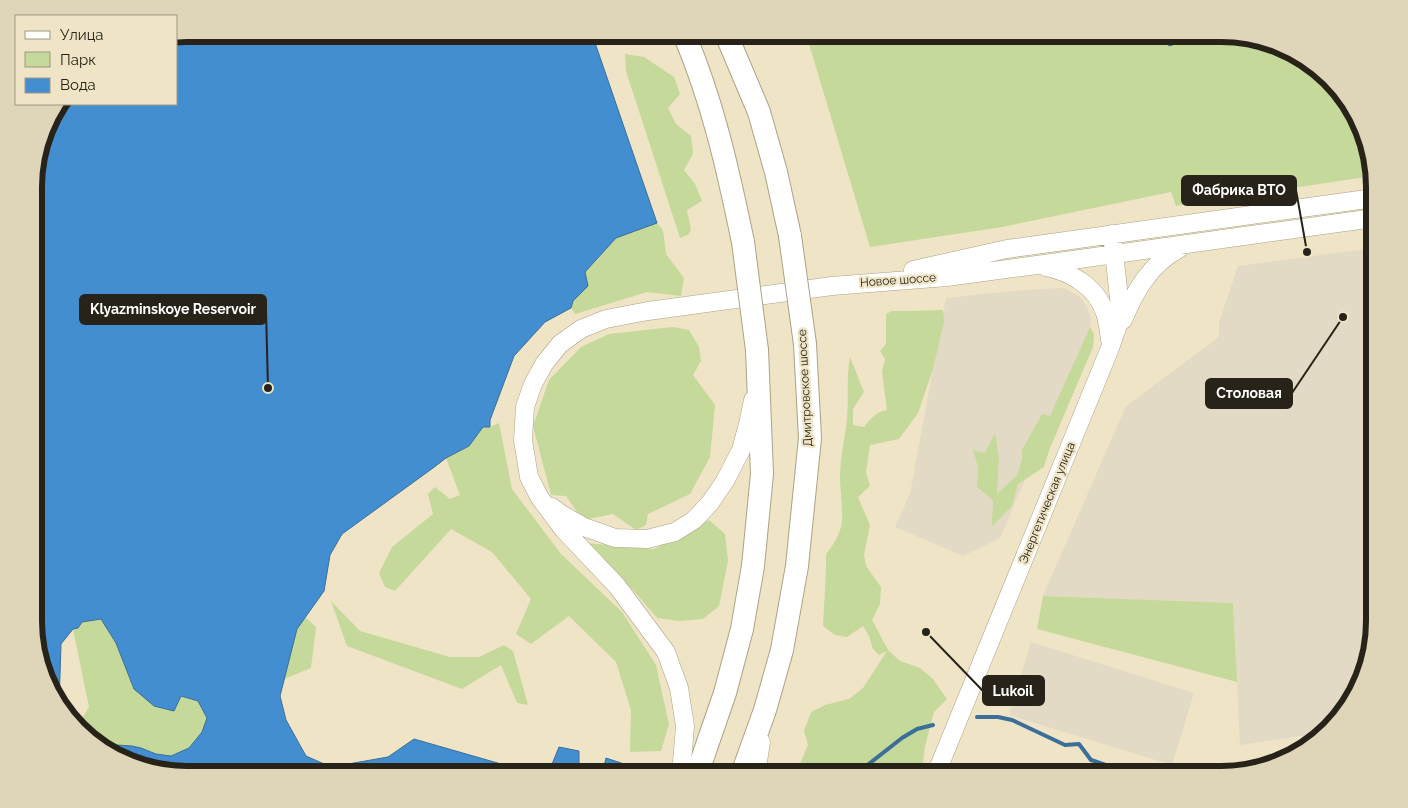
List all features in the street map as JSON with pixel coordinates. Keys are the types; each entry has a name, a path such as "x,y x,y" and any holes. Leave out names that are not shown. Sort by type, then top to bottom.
{"highway":[{"path":"687,42 712,111 729,175 743,242 757,355 762,474 753,566 742,629 726,693 700,766"},
{"name":"Дмитровское шоссе","path":"729,42 759,112 776,172 790,236 805,344 810,438 797,566 782,650 765,710 745,765"}],"main road":[{"name":"Новое шоссе","path":"854,284 1007,249 1365,199"},
{"name":"Новое шоссе","path":"854,284 947,276 1030,266 1365,219"},
{"name":"Энергетическая улица","path":"940,765 1117,328 1120,307 1112,234"},
{"path":"1110,348 1130,302 1143,280 1168,256 1186,245"},
{"path":"1030,266 1051,268 1068,273 1086,286 1098,299 1105,312 1110,348"},
{"path":"682,766 685,726 679,688 666,652 617,586 563,529 540,498 529,477 524,440 525,406 533,384 544,364 560,344 581,329 606,319 648,311 854,284"},
{"path":"540,498 561,514 584,527 615,538 647,539 675,532 694,520 710,504 741,450 749,420 757,355"},
{"path":"757,765 765,710"}],"shaded area":[{"path":"1365,249 1365,630 1363,649 1351,685 1330,716 1316,730 1310,735 1240,745 1233,603 1043,596 1126,406 1219,337 1219,322 1238,266"},
{"path":"1064,288 1080,297 1087,307 1091,319 1090,327 1000,538 963,556 895,527 910,494 946,298"},
{"path":"1031,642 1194,693 1172,765 1009,715"}],"green space":[{"path":"808,42 1167,42 1169,46 1182,42 1221,42 1258,47 1293,62 1309,72 1323,85 1336,99 1351,123 1363,159 1365,177 1176,206 1171,192 1002,227 870,247"},
{"path":"625,54 644,57 674,77 680,94 668,108 676,124 691,136 693,154 684,170 695,184 702,201 687,210 691,230 688,235 680,238 626,71"},
{"path":"657,223 663,230 666,254 684,278 681,296 647,292 575,314 571,308 573,301 588,286 585,272 616,238"},
{"path":"943,310 944,322 933,369 918,413 899,439 870,445 866,472 870,486 858,497 870,525 864,555 866,566 881,587 880,604 872,620 888,650 900,661 920,668 933,679 947,699 934,712 925,746 923,765 799,765 808,745 804,731 811,712 825,705 849,699 863,688 887,651 879,655 873,649 869,636 863,626 847,637 835,635 823,626 826,554 837,538 842,523 840,470 847,419 850,357 864,392 853,409 853,425 864,427 874,416 887,410 882,372 885,359 880,351 886,344 886,314 892,311"},
{"path":"673,327 689,330 699,347 701,361 693,375 715,405 710,457 690,494 648,514 646,525 636,530 613,514 583,520 566,496 551,495 533,426 549,380 581,347 609,334"},
{"path":"1090,327 1094,334 1093,347 1050,448 1044,467 1018,484 1012,506 992,526 993,500 977,487 978,467 973,450 985,453 995,433 999,457 997,494 1017,475 1022,460 1022,450 1042,414 1050,416"},
{"path":"499,423 512,489 561,554 622,612 656,665 669,724 661,751 630,752 631,710 616,662 569,616 531,644 516,634 531,599 492,552 451,529 395,591 385,587 379,573 392,547 433,514 428,494 435,487 450,499 460,495 446,458 469,446 483,427 490,427"},
{"path":"709,520 725,534 728,561 719,606 703,619 680,621 657,618 634,591 586,543 654,549"},
{"path":"1043,596 1233,603 1237,682 1037,629"},
{"path":"331,601 360,631 450,657 479,657 504,645 513,651 528,705 517,703 501,665 462,689 347,646"},
{"path":"304,616 316,627 311,668 284,679 280,649"},
{"path":"101,619 116,643 134,689 181,696 198,701 207,718 202,732 189,748 171,756 156,754 141,748 112,744 99,736 82,719 89,707 73,629 78,628 82,621"}],"water":[{"path":"595,42 657,223 616,238 585,272 588,286 573,301 571,308 545,322 514,356 490,420 490,427 483,427 469,446 446,458 342,534 330,555 324,591 297,629 280,696 286,720 306,756 328,766 187,766 150,761 132,754 113,745 132,746 156,754 171,756 189,748 202,732 207,718 198,701 181,696 174,711 154,706 134,689 116,643 101,619 82,622 78,628 73,629 61,644 60,689 47,658 42,621 42,187 47,150 57,123 68,105 178,105 178,43"},
{"path":"1167,42 1182,42 1169,46"},
{"path":"414,739 507,766 338,766 388,757"},
{"path":"559,747 579,751 579,766 551,766"},
{"path":"606,758 629,766 604,766"}],"waterway":[{"path":"977,717 998,717 1012,720 1065,745 1079,744 1091,760 1106,765"},
{"path":"867,765 902,738 917,729 933,725"}],"place":[{"name":"Фабрика ВТО","path":"1307,252"},
{"name":"Столовая","path":"1343,317"},
{"name":"Klyazminskoye Reservoir","path":"268,388"},
{"name":"Lukoil","path":"926,632"}]}
